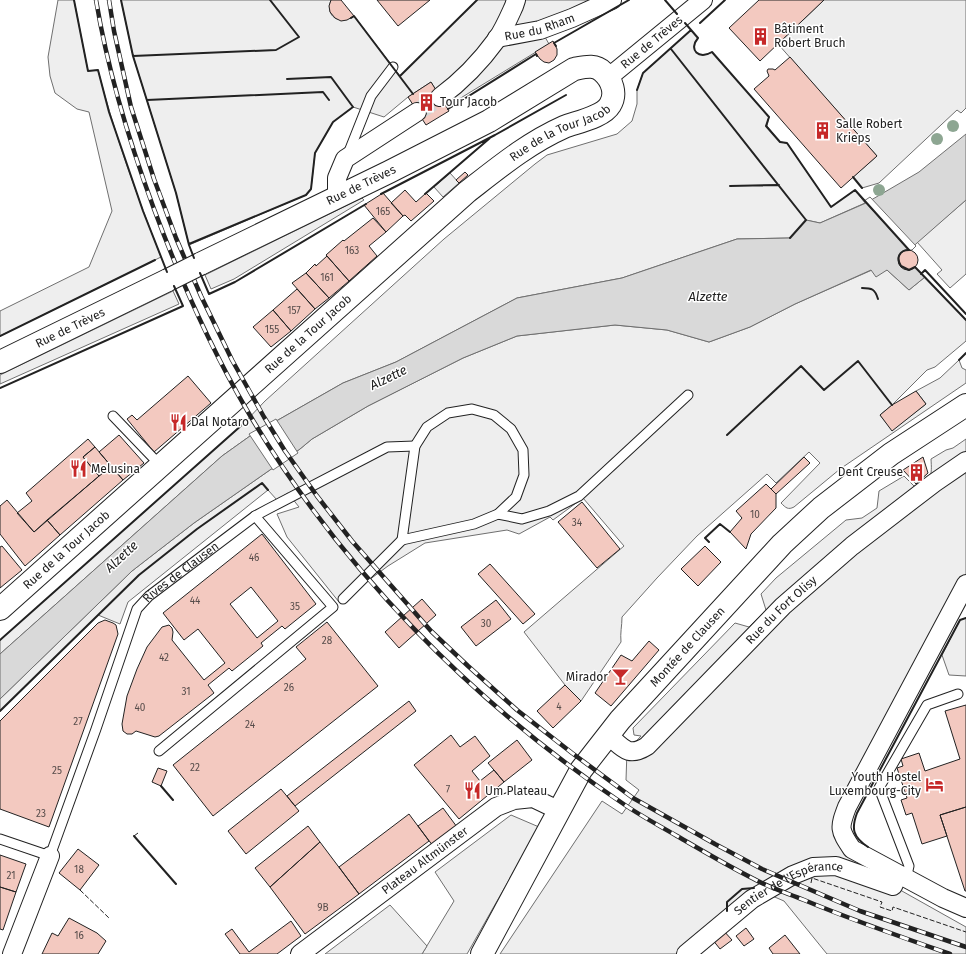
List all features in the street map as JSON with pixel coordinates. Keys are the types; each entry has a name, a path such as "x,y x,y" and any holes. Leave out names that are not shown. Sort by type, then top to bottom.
{"main road":[{"name":"Rue de Trèves","path":"0,362 337,198 489,121 574,69 589,66 600,69 609,77"},
{"name":"Rue de la Tour Jacob","path":"0,608 467,192 524,148 544,136 598,115 610,106 614,91 609,77"},
{"name":"Montée de Clausen","path":"482,954 558,810 581,770 608,735 782,544 821,508 891,454 966,404"}],"street":[{"path":"497,38 516,0"},
{"name":"Rue du Rham","path":"440,97 455,86 476,65 497,38 540,30 572,18 612,0"},
{"name":"Rue de Trèves","path":"609,77 703,0"},
{"path":"337,198 337,178 346,159 417,112"},
{"name":"Rue du Fort Olisy","path":"608,735 627,751 638,751 647,746 783,606 852,546 934,483 966,461"},
{"path":"963,905 902,877 852,849 843,836 841,824 847,807 960,602 966,584"},
{"name":"Plateau Altmünster","path":"300,954 496,807 514,800 533,798 558,810"},
{"name":"Rives de Clausen","path":"12,954 50,856"},
{"name":"Sentier de l'Espérance","path":"686,954 752,899 793,875 813,867 836,866 892,886 902,877"}],"lane":[{"path":"346,159 371,96 393,67"},
{"path":"498,514 522,520 549,511 579,496 688,396"},
{"path":"343,599 402,540 474,524 498,514 516,497 524,475 523,450 511,429 494,415 472,409 448,413 427,427 415,446 402,540"},
{"path":"114,416 160,465"},
{"name":"Rives de Clausen","path":"50,856 137,609 149,596 255,516 387,447 415,446"},
{"path":"159,751 333,607 255,516"},
{"path":"902,877 909,866 879,788 927,705 958,694"},
{"path":"0,839 50,856"}],"shaded area":[{"path":"58,0 74,0 88,71 98,70 126,164 161,257 0,336 0,311 89,267 112,211 89,112 77,109 55,93 50,76 48,57"},
{"path":"121,0 331,0 330,11 332,15 335,18 343,20 354,16 400,76 477,0 612,0 541,30 549,44 446,107 431,82 408,97 384,117 353,107 333,122 315,153 311,189 306,195 189,245 176,193 133,56"},
{"path":"824,0 966,0 966,108 961,113 957,110 879,183 862,188 853,177 877,156 778,44"},
{"path":"691,30 698,38 694,46 696,52 703,55 712,52 769,117 767,126 780,142 787,143 831,207 855,190 865,203 820,223 806,220 790,238 737,239 622,278 517,298 396,362 343,383 250,436 222,456 0,654 0,640 243,424 265,401 444,239 547,155 617,134 632,121 637,104 637,90 643,73"},
{"path":"450,173 459,183 443,197 434,187"},
{"path":"362,198 364,200 234,279 211,289 205,275"},
{"path":"966,200 966,274 950,288 937,274 942,270 917,242"},
{"path":"872,270 887,270 909,290 925,277 966,320 966,341 935,367 927,370 880,415 892,430 926,404 916,391 940,378 959,360 962,368 966,370 966,383 840,469 794,507 787,508 781,503 820,463 809,452 776,483 767,474 697,536 622,617 621,642 581,701 565,685 524,632 624,546 583,498 553,520 550,517 519,534 507,530 425,543 388,566 339,602 287,537 277,514 299,507 288,493 277,500 268,490 128,602 120,624 98,615 0,711 0,699 132,571 194,523 312,439 368,406 463,358 517,336 615,325 667,330 709,342 750,327 795,304"},
{"path":"173,291 179,304 0,384 0,375"},
{"path":"966,439 966,600 841,823 893,886 966,927 966,954 827,954 784,901 763,892 686,954 500,954 602,801 622,814 639,790 626,780 627,751 641,736 634,735 633,728 735,623 749,627 766,610 761,594 776,578 846,520 862,518 877,508 879,491 904,476 914,486 928,481 931,474 931,459 946,450 953,448"},
{"path":"966,618 966,676 949,675 942,655 960,620"},
{"path":"511,815 539,827 467,954 422,954 454,901 435,872"},
{"path":"390,905 427,946 422,954 325,954"}],"water":[{"name":"Alzette","path":"966,134 966,200 909,250 903,251 898,258 901,266 909,270 915,267 925,277 909,290 887,270 876,277 871,270 795,304 750,327 709,342 667,330 615,325 517,336 463,358 368,406 312,439 194,523 132,571 0,699 0,654 222,456 250,436 343,383 396,362 517,298 622,278 737,239 790,238 806,220 820,223 866,203 919,172"}],"pier":[{"path":"870,197 916,246 912,250 909,250 864,201"},
{"path":"276,419 298,453 273,470 249,434"}],"building":[{"path":"331,0 341,0 354,16 347,20 341,21 335,18 330,12 329,6"},
{"path":"377,0 430,0 398,26"},
{"name":"Bâtiment Robert Bruch","path":"759,0 824,0 760,61 729,28"},
{"path":"553,41 557,49 557,55 554,60 549,63 544,62 535,52"},
{"name":"Salle Robert Krieps","path":"790,57 877,156 841,188 754,89 769,76 767,71 768,69 775,70"},
{"name":"Tour Jacob","path":"431,82 449,111 426,125 408,97"},
{"path":"465,172 468,175 459,183 456,180"},
{"path":"405,190 416,202 426,193 434,201 411,221 405,215 403,216 391,203"},
{"path":"383,193 403,216 386,232 364,205"},
{"path":"373,218 386,232 369,246 377,256 349,281 326,255 343,240 344,241"},
{"path":"908,250 915,253 918,260 915,267 908,270 901,267 898,260 901,253"},
{"path":"327,256 349,281 329,298 306,273 315,264 316,266"},
{"path":"306,273 329,298 315,309 292,283"},
{"path":"297,289 315,309 291,331 273,310"},
{"path":"273,310 291,331 271,347 253,327"},
{"path":"188,376 211,403 154,452 127,419 132,415 137,420"},
{"path":"916,391 926,404 892,431 880,415 892,405"},
{"path":"119,435 144,463 123,480 99,452"},
{"path":"88,439 95,447 83,457 99,476 34,532 17,513 32,501 26,493"},
{"path":"95,447 111,466 99,476 83,457"},
{"path":"804,457 810,463 776,494 771,489"},
{"name":"Dent Creuse","path":"923,457 928,473 916,484 903,470"},
{"path":"111,466 123,480 60,535 47,520"},
{"path":"766,484 776,494 776,508 751,534 746,549 730,532 742,518 736,511"},
{"path":"7,500 34,532 47,520 60,535 25,566 0,534 0,506"},
{"path":"582,502 620,549 597,568 558,522"},
{"path":"262,534 316,604 285,629 282,626 261,643 263,646 232,671 229,668 208,685 214,693 159,736 155,737 136,731 132,734 127,734 123,731 122,724 127,696 147,647 162,627 169,625 172,628 172,640 204,680 225,663 198,629 184,640 163,613","holes":["251,587 278,621 257,638 230,604"]},
{"path":"2,546 22,570 0,588 0,547"},
{"path":"705,546 721,562 698,586 681,569"},
{"path":"490,564 535,614 523,624 478,574"},
{"path":"422,599 436,615 399,648 385,632"},
{"path":"496,600 511,619 476,646 461,627"},
{"path":"105,620 116,625 118,634 49,827 0,809 0,721 98,623"},
{"path":"327,622 378,686 213,816 173,765 306,659 296,647"},
{"name":"Mirador","path":"649,641 659,650 611,706 595,693 621,655 632,661"},
{"path":"565,685 581,701 553,728 537,711"},
{"path":"409,701 416,711 295,806 287,796"},
{"name":"Youth Hostel Luxembourg-City","path":"966,705 966,807 940,815 947,836 922,844 912,813 906,815 901,800 907,798 897,768 903,766 901,759 919,753 925,771 960,759 945,711"},
{"path":"451,735 460,747 475,736 490,756 472,771 480,781 494,770 504,782 459,819 414,765"},
{"path":"517,740 532,760 504,782 488,763"},
{"path":"158,768 167,771 161,786 152,782"},
{"path":"281,789 299,811 246,854 228,831"},
{"path":"966,807 966,891 965,891 940,815"},
{"path":"443,808 457,827 433,846 418,826"},
{"path":"409,814 429,841 359,894 339,867"},
{"path":"308,826 320,842 270,887 255,868"},
{"path":"320,842 359,894 305,934 270,887"},
{"path":"78,849 99,865 80,890 59,873"},
{"path":"0,855 26,864 16,892 0,887"},
{"path":"0,887 16,892 3,930 0,929"},
{"path":"69,918 97,933 106,941 98,954 42,954 52,933 58,936"},
{"path":"291,921 301,936 277,954 240,954 225,934 232,929 249,952"},
{"path":"746,928 754,939 744,946 736,936"},
{"path":"723,930 732,940 720,949 712,939"},
{"path":"785,935 800,954 773,954 769,948"}],"tunnel":[{"path":"417,112 440,97"}],"railway":[{"path":"96,0 113,80 136,158 164,235 208,338 248,412 284,470 324,525 368,578 414,629 515,723 569,766 631,809 725,864 766,885 858,921 950,954"},
{"path":"109,0 114,31 131,107 154,179 176,238 201,296 232,360 285,451 317,496 352,541 431,631 517,710 633,798 762,869 860,911 966,947"}],"fence":[{"path":"769,117 766,126 780,142 787,143"},
{"path":"134,836 138,833"},
{"path":"811,883 812,878 882,902 880,907 892,911 893,907 966,932"},
{"path":"80,890 109,918"}],"wall":[{"path":"74,0 88,71 98,70 109,112 143,211 167,272"},
{"path":"121,0 133,56 176,193 189,245 194,258"},
{"path":"133,55 276,50 299,37 270,0"},
{"path":"400,76 477,0"},
{"path":"556,46 554,43 629,0"},
{"path":"665,0 677,14"},
{"path":"700,23 725,0"},
{"path":"351,18 354,16 413,94"},
{"path":"685,23 698,38 694,46 696,52 703,55 712,52 769,117 766,126 780,142 787,143 831,207 855,190 909,250 903,251 899,255 899,263 901,266 909,270 915,267 966,320"},
{"path":"637,90 643,73 691,30"},
{"path":"671,49 806,220 790,238"},
{"path":"448,109 536,54 537,56"},
{"path":"189,244 306,195 311,189 315,153 333,122 353,107 331,77 287,79"},
{"path":"147,100 323,92 329,100"},
{"path":"381,194 495,135 566,95"},
{"path":"425,194 490,138"},
{"path":"853,177 862,188"},
{"path":"730,186 779,185"},
{"path":"200,273 209,294 235,282 366,204"},
{"path":"0,336 155,260"},
{"path":"921,274 925,270 966,314"},
{"path":"0,388 183,306 174,286"},
{"path":"862,288 873,290 878,299"},
{"path":"959,360 966,353"},
{"path":"727,435 801,366 824,390 858,361 892,405"},
{"path":"0,640 243,424"},
{"path":"0,711 139,575 197,529 262,483 268,490"},
{"path":"709,542 705,538 720,524 730,532"},
{"path":"868,847 856,836 854,824 857,813 960,620 966,618"},
{"path":"161,786 173,800"},
{"path":"134,836 176,884"},
{"path":"727,911 727,902 742,889 754,888"}],"place":[{"name":"Bâtiment Robert Bruch","path":"761,36"},
{"name":"Tour Jacob","path":"427,102"},
{"name":"Salle Robert Krieps","path":"823,131"},
{"name":"Dal Notaro","path":"178,422"},
{"name":"Melusina","path":"78,469"},
{"name":"Dent Creuse","path":"916,472"},
{"name":"Mirador","path":"621,677"},
{"name":"Youth Hostel Luxembourg-City","path":"934,784"},
{"name":"Um Plateau","path":"472,791"}]}
